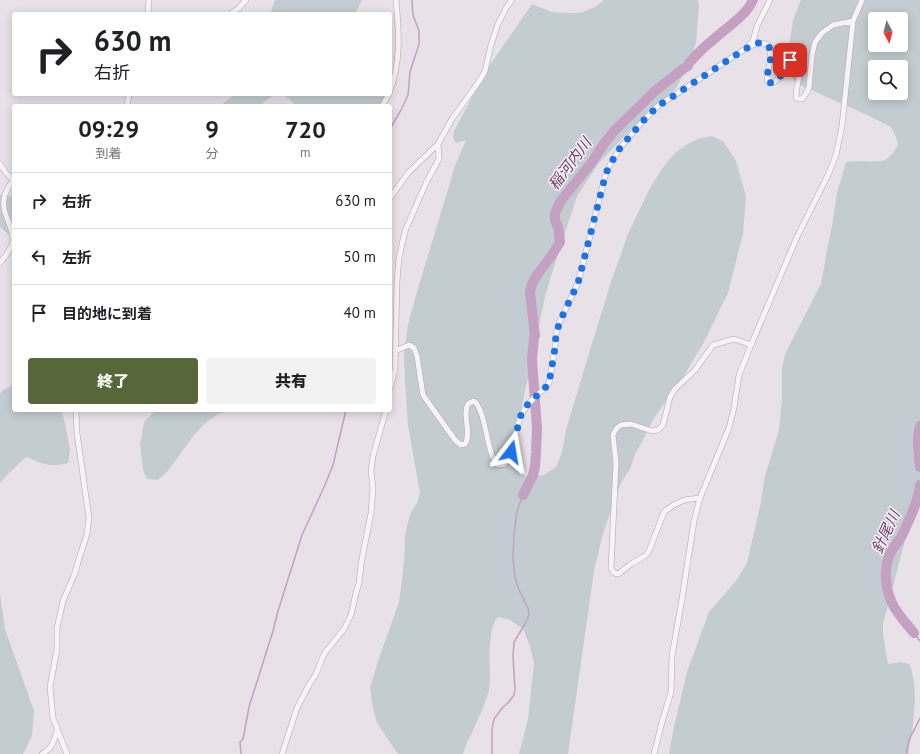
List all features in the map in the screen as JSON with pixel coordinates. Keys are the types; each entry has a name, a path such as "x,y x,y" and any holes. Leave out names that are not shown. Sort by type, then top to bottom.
{"street":[{"path":"148,12 149,0"},
{"path":"233,12 246,0"},
{"path":"392,84 396,73 398,54 396,0"},
{"path":"392,195 408,173 438,144 452,119 480,80 485,71 491,45 498,25 506,8 512,0"},
{"path":"745,49 753,41 756,26 770,0"},
{"path":"654,754 671,692 672,656 694,521 700,498 729,428 740,376 751,345 796,237 829,173 836,156 842,126 852,21 862,0"},
{"path":"395,351 409,345 414,348 417,356 423,395 455,440 461,445 465,444 468,440 468,405 470,402 474,401 477,404 493,459 498,465 506,464 511,452 521,415 528,404 549,383 556,334 560,321 578,283 606,173 624,143 658,106 745,49 758,43 764,42 769,46 771,57 767,76 768,82 772,83 776,81 790,60 792,58 797,58 800,68 796,86 796,97 798,99 802,99 809,87 812,55 815,42 822,33 833,25 852,21"},
{"path":"392,381 395,370 399,258 406,231 426,183 438,159 438,144"},
{"path":"0,164 12,180"},
{"path":"12,182 7,189 4,200 5,212 12,230"},
{"path":"0,263 9,252 12,245"},
{"path":"700,498 684,500 664,512 650,551 646,556 631,564 618,574 614,573 611,568 616,463 613,435 615,431 621,425 631,424 652,431 658,430 664,425 672,393 695,370 713,345 734,339 751,345"},
{"path":"67,754 53,718 50,687 57,649 57,628 63,602 75,573 87,534 89,518 77,433 76,412"},
{"path":"282,754 297,708 316,674 324,654 344,629 351,615 359,584 361,564 371,513 373,489 371,470 373,456 385,412"},
{"path":"42,754 52,746 57,731"}],"shaded area":[{"path":"275,0 362,0 356,12 271,12"},
{"path":"604,0 698,0 696,43 685,71 676,88 658,110 635,125 599,163 577,196 545,297 516,434 516,451 521,471 524,476 530,477 544,475 556,467 562,452 566,430 611,282 628,234 650,188 664,166 674,154 686,145 698,139 711,136 723,141 736,161 746,196 743,234 728,293 703,344 680,382 654,418 634,457 630,469 621,483 613,504 602,537 594,571 568,754 519,754 528,719 534,663 530,646 523,629 510,620 498,617 494,623 490,641 489,692 463,754 398,754 377,723 370,688 399,602 404,563 405,536 411,512 417,503 420,492 408,426 404,354 408,325 416,295 455,166 466,140 456,143 453,139 454,131 487,69 532,4 551,12 580,13 595,7"},
{"path":"801,0 920,0 920,496 913,511 883,624 883,635 888,664 901,662 909,664 912,673 915,696 908,754 669,754 687,672 709,612 736,581 747,563 761,502 765,476 779,430 782,399 782,369 785,354 821,284 837,193 846,162 882,161 891,155 898,145 891,127 798,84 789,74 787,59 793,20"},
{"path":"232,96 273,96 262,104 222,104"},
{"path":"284,96 386,96 386,104 295,104"},
{"path":"0,195 12,197 12,237 0,227"},
{"path":"12,386 12,412 62,412 70,450 68,463 51,465 26,457 0,483 0,393"},
{"path":"154,412 225,412 218,414 208,421 194,435 168,471 158,480 147,479 143,470 140,444 144,422"},
{"path":"0,594 5,629 34,711 32,736 23,754 0,754"}],"waterway":[{"path":"392,126 408,95 410,72 419,44 419,31 413,15 412,0"},
{"name":"稲河内川","path":"523,495 533,475 535,467 537,428 532,359 535,336 530,292 537,275 560,242 558,227 555,220 555,213 560,202 592,162 614,131 655,91 688,66 704,47 746,11 753,0"},
{"path":"241,754 240,742 243,739 249,707 278,611 302,535 333,465 346,412"},
{"name":"針尾川","path":"920,426 918,441 920,467"},
{"name":"針尾川","path":"914,633 899,615 892,603 886,584 886,571 888,558 903,534 918,497 920,485"},
{"path":"492,754 492,730 494,719 514,695 514,642 529,615 528,608 518,588 513,560 517,511 523,495"},
{"path":"914,633 920,641"},
{"path":"907,754 910,739 920,718"}],"route":[{"path":"511,452 521,415 528,404 549,383 556,334 560,321 578,283 606,173 620,148 658,106 745,49 764,42 769,46 771,57 767,76 768,82 772,83 782,74 790,60"}]}
